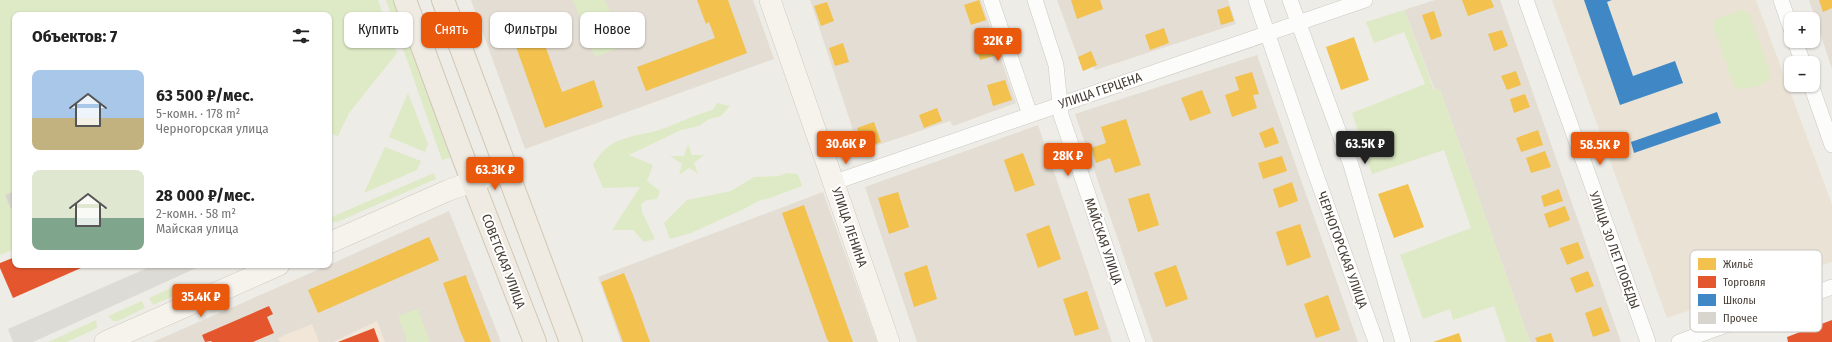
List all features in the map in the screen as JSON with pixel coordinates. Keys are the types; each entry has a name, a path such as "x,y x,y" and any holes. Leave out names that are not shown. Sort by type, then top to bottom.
{"main road":[{"name":"СОВЕТСКАЯ УЛИЦА","path":"405,0 535,342"},
{"path":"442,0 571,342"},
{"name":"УЛИЦА ЛЕНИНА","path":"770,0 835,182 889,342"},
{"path":"332,241 432,197 505,170"},
{"path":"105,342 272,268"}],"street":[{"path":"991,0 1030,115"},
{"name":"МАЙСКАЯ УЛИЦА","path":"1035,0 1056,65 1059,104 1064,122 1138,342"},
{"name":"ЧЕРНОГОРСКАЯ УЛИЦА","path":"1256,0 1376,342"},
{"path":"1290,0 1350,165 1403,342"},
{"name":"УЛИЦА ГЕРЦЕНА","path":"835,182 1365,0"},
{"name":"УЛИЦА 30 ЛЕТ ПОБЕДЫ","path":"1526,0 1648,342"},
{"path":"1781,0 1785,12"},
{"path":"1813,92 1832,146"},
{"path":"1822,291 1832,287"},
{"path":"1679,342 1707,332"}],"shaded area":[{"path":"471,0 753,0 774,59 525,149 482,30 482,12 475,12"},
{"path":"810,0 981,0 1016,103 953,126 950,121 860,151"},
{"path":"1057,0 1228,0 1236,24 1095,70 1093,66 1083,71"},
{"path":"1435,0 1500,0 1621,342 1530,342 1440,89 1435,90 1404,10"},
{"path":"1552,0 1756,0 1784,75 1784,92 1790,92 1832,204 1832,262 1822,265 1822,250 1690,250 1690,310 1667,318"},
{"path":"1809,0 1832,0 1832,69 1820,33 1820,12 1813,12"},
{"path":"1257,55 1358,342 1153,342 1075,114"},
{"path":"1038,125 1112,342 917,342 865,187"},
{"path":"823,192 877,342 621,342 598,277"},
{"path":"449,211 501,342 153,342 322,268 332,268 332,264"},
{"path":"147,268 196,268 33,342 13,342 8,329"},
{"path":"377,321 385,342 333,342"},
{"path":"312,324 319,342 280,342 278,338"}],"green space":[{"path":"0,0 378,0 382,12 344,12 344,48 395,48 397,53 349,113 338,136 332,134 332,12 12,12 12,250 0,255"},
{"path":"386,0 398,0 402,12 390,12"},
{"path":"573,0 605,0 610,12 580,12 580,18"},
{"path":"1404,10 1434,90 1440,89 1530,342 1506,342 1494,306 1453,320 1450,309 1423,319 1400,255 1471,228 1444,150 1372,174 1352,113 1425,84 1404,32 1374,43 1366,22"},
{"path":"1742,10 1750,14 1771,76 1760,85 1748,89 1737,89 1734,87 1713,27 1715,19"},
{"path":"413,41 455,156 442,160 403,48 413,48"},
{"path":"592,48 618,48 595,57"},
{"path":"408,93 428,144 425,152 389,137"},
{"path":"717,103 730,106 721,116 709,119 699,126 681,130 629,155 653,165 647,181 660,191 657,199 647,200 641,204 642,212 655,239 644,242 633,230 612,230 640,187 603,188 593,164 601,153 617,141 656,131 713,110"},
{"path":"688,144 692,155 704,155 694,163 698,174 689,168 679,175 682,164 670,156 684,156"},
{"path":"385,147 421,161 417,170 364,193"},
{"path":"434,173 436,179 337,222 332,221 332,217"},
{"path":"787,173 798,174 802,186 758,201 691,233 670,239 664,223 687,200 731,191 754,177 779,176"},
{"path":"182,283 171,297 153,305 149,298"},
{"path":"142,301 145,308 118,321 113,321 108,316"},
{"path":"418,309 430,342 407,342 398,316"},
{"path":"96,320 97,327 95,329 67,342 48,342"}],"building: Жильё":[{"path":"697,0 728,0 747,53 646,91 637,67 715,38 709,22 706,24"},
{"path":"979,0 986,20 971,25 964,5"},
{"path":"1071,0 1100,0 1103,9 1077,19"},
{"path":"1462,0 1491,0 1494,7 1468,16"},
{"path":"1819,0 1832,0 1832,8 1823,12"},
{"path":"827,2 834,21 821,26 814,6"},
{"path":"1229,6 1234,21 1221,25 1217,10"},
{"path":"1434,11 1442,36 1431,40 1422,15"},
{"path":"1164,28 1169,43 1150,50 1145,35"},
{"path":"1502,30 1508,46 1494,51 1488,34"},
{"path":"1354,37 1369,80 1341,90 1326,47"},
{"path":"992,39 997,55 980,60 975,45"},
{"path":"843,43 849,62 835,66 829,48"},
{"path":"516,48 546,48 562,92 594,80 603,107 545,128"},
{"path":"1091,51 1097,65 1083,71 1078,57"},
{"path":"1516,71 1521,85 1507,90 1501,76"},
{"path":"1252,72 1259,94 1253,95 1257,108 1232,117 1225,95 1239,90 1235,77"},
{"path":"1005,80 1012,100 993,106 987,85"},
{"path":"1202,90 1211,113 1190,121 1181,98"},
{"path":"1525,94 1530,107 1514,113 1510,99"},
{"path":"937,108 942,121 924,128 919,115"},
{"path":"1126,119 1141,165 1115,173 1110,158 1096,163 1091,148 1106,143 1101,127"},
{"path":"874,122 881,142 865,148 857,128"},
{"path":"1273,127 1279,143 1265,148 1259,133"},
{"path":"1538,130 1543,145 1521,152 1516,138"},
{"path":"1545,151 1551,167 1531,173 1526,158"},
{"path":"1023,153 1035,185 1015,192 1004,160"},
{"path":"1282,156 1287,171 1263,179 1258,163"},
{"path":"1292,182 1298,201 1279,208 1273,189"},
{"path":"1408,184 1424,227 1394,238 1378,194"},
{"path":"1559,189 1563,201 1544,207 1541,196"},
{"path":"898,192 909,227 889,234 878,198"},
{"path":"1149,193 1159,225 1138,232 1128,199"},
{"path":"804,205 853,342 829,342 827,339 782,213"},
{"path":"1565,206 1570,220 1549,228 1544,214"},
{"path":"1300,224 1311,257 1287,266 1276,232"},
{"path":"1049,225 1061,259 1038,268 1026,234"},
{"path":"429,237 439,260 318,313 308,290"},
{"path":"1578,242 1584,258 1567,265 1560,248"},
{"path":"927,265 937,299 914,307 904,273"},
{"path":"1176,265 1188,299 1166,307 1154,273"},
{"path":"1588,271 1594,286 1576,293 1570,278"},
{"path":"624,273 650,342 623,342 601,282"},
{"path":"466,275 491,342 465,342 461,333 443,283"},
{"path":"1087,291 1099,329 1075,336 1063,299"},
{"path":"1328,295 1340,330 1316,338 1304,304"},
{"path":"1601,307 1610,331 1593,337 1585,313"},
{"path":"1459,333 1462,342 1433,342"},
{"path":"1551,333 1554,342 1537,342 1535,338"}],"building: Торговля":[{"path":"12,258 12,268 81,268 13,298 0,268 0,263"},
{"path":"269,306 273,314 267,317 274,333 253,342 205,342 202,335"},
{"path":"1832,320 1832,342 1788,342 1787,337 1800,332 1822,332 1822,324"},
{"path":"374,328 379,342 338,342"}],"building: Школы":[{"path":"1584,0 1612,0 1607,2 1633,76 1675,61 1683,83 1620,105"},
{"path":"1717,112 1721,123 1634,153 1631,142"}],"building: Прочее":[{"path":"12,192 11,209 5,195"}]}
